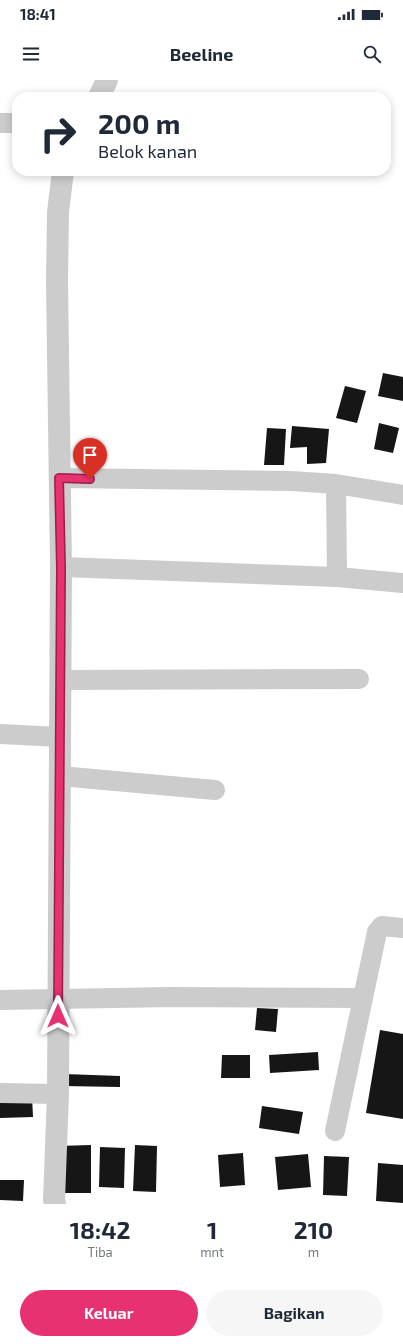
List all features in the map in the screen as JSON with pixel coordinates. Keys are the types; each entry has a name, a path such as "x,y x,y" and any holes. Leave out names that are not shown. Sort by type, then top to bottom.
{"street":[{"path":"101,92 107,80"},
{"path":"0,123 12,123"},
{"path":"55,1204 59,1000 61,568 57,281 58,212 62,176"},
{"path":"59,478 291,481 336,484 403,495"},
{"path":"336,484 337,577"},
{"path":"61,568 337,577 403,583"},
{"path":"60,680 359,679"},
{"path":"0,734 60,737"},
{"path":"60,776 215,790"},
{"path":"334,1131 377,932 382,926 403,928"},
{"path":"0,1000 171,997 363,998"},
{"path":"0,1093 58,1094"}],"building":[{"path":"383,373 403,377 403,401 378,396"},
{"path":"345,386 366,391 357,423 336,418"},
{"path":"379,423 399,428 393,453 374,449"},
{"path":"292,426 329,429 326,463 307,464 307,447 290,448"},
{"path":"267,428 286,429 284,465 264,465"},
{"path":"257,1008 278,1009 276,1032 255,1030"},
{"path":"380,1030 403,1034 403,1119 366,1113"},
{"path":"318,1052 319,1070 270,1073 269,1055"},
{"path":"222,1055 250,1055 250,1078 221,1078"},
{"path":"64,1074 120,1076 120,1087 63,1086"},
{"path":"32,1096 33,1117 0,1118 0,1097"},
{"path":"262,1106 303,1112 299,1134 259,1128"},
{"path":"91,1145 91,1193 58,1193 58,1146"},
{"path":"135,1145 157,1146 156,1192 133,1191"},
{"path":"100,1147 125,1148 124,1188 99,1187"},
{"path":"243,1153 245,1185 220,1187 218,1155"},
{"path":"308,1154 311,1187 278,1190 275,1157"},
{"path":"324,1156 349,1157 347,1196 323,1195"},
{"path":"378,1163 403,1165 403,1203 376,1201"},
{"path":"0,1180 24,1180 23,1201 0,1200"}],"route":[{"path":"58,1016 61,568 59,478 90,479"}]}
